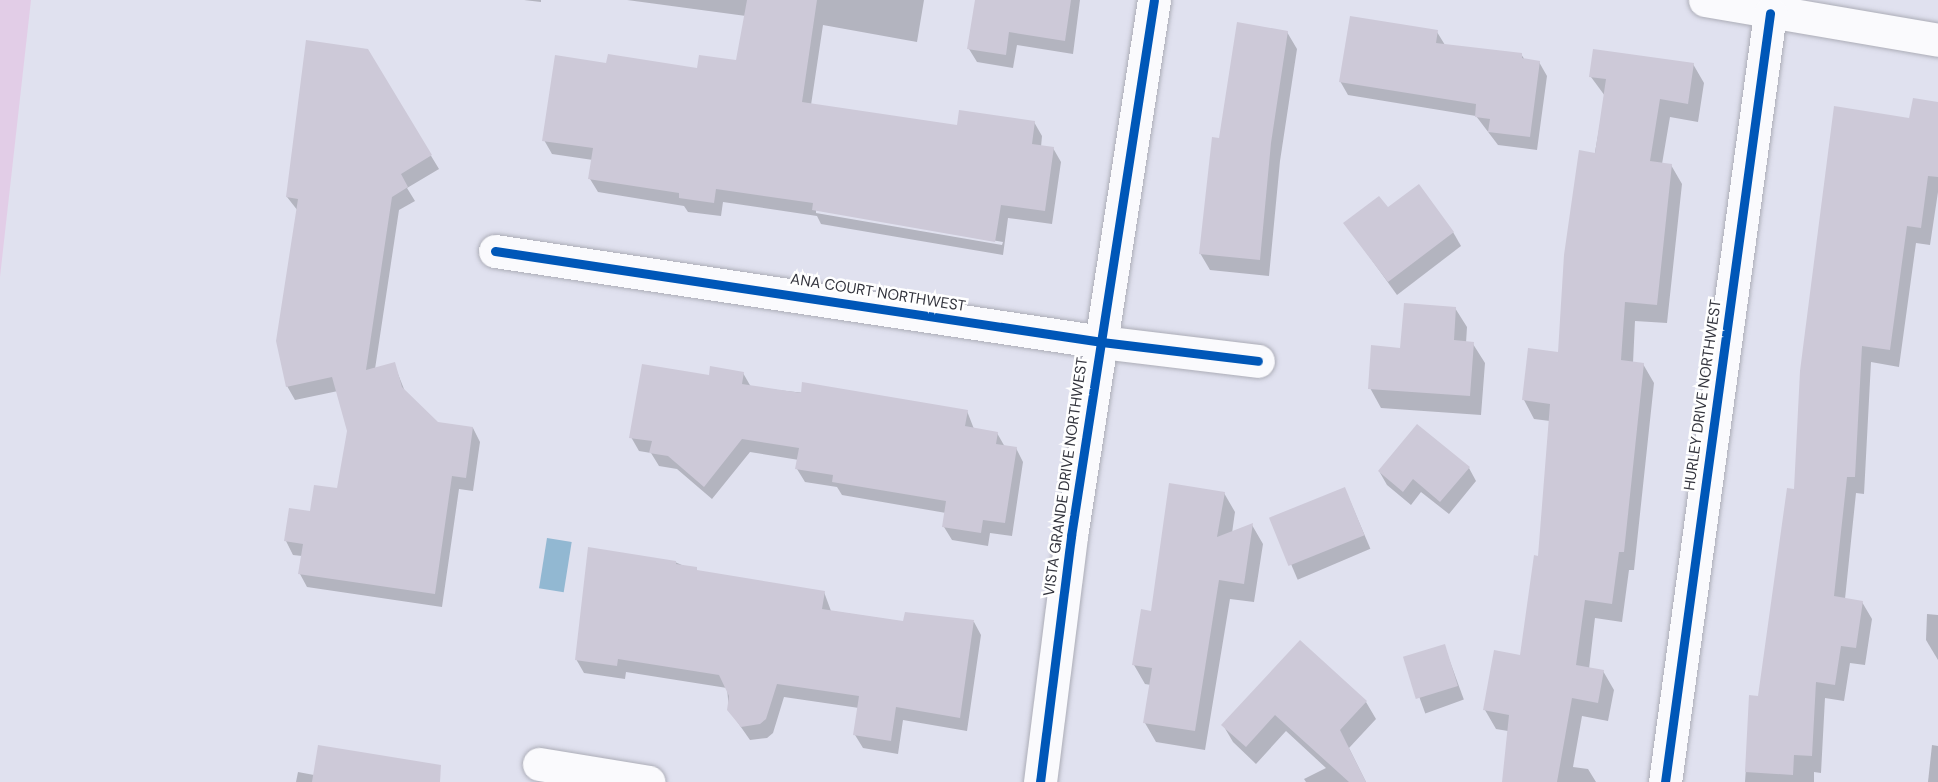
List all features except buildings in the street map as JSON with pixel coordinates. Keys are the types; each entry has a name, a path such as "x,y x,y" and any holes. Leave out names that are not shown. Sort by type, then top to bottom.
{"street":[{"name":"VISTA GRANDE DRIVE NORTHWEST","path":"1040,782 1071,536 1154,0"},
{"path":"1705,0 1770,13 1938,40"},
{"name":"HURLEY DRIVE NORTHWEST","path":"1665,782 1770,13"},
{"name":"ANA COURT NORTHWEST","path":"495,251 1102,342 1258,361"},
{"path":"539,764 649,782"}],"shaded area":[{"path":"0,0 31,0 0,277"}],"water":[{"path":"547,538 572,542 564,592 539,588"}],"cycle path":[{"path":"1040,782 1071,536 1154,0"},
{"path":"1665,782 1770,13"},
{"path":"495,251 1102,342 1258,361"}]}
